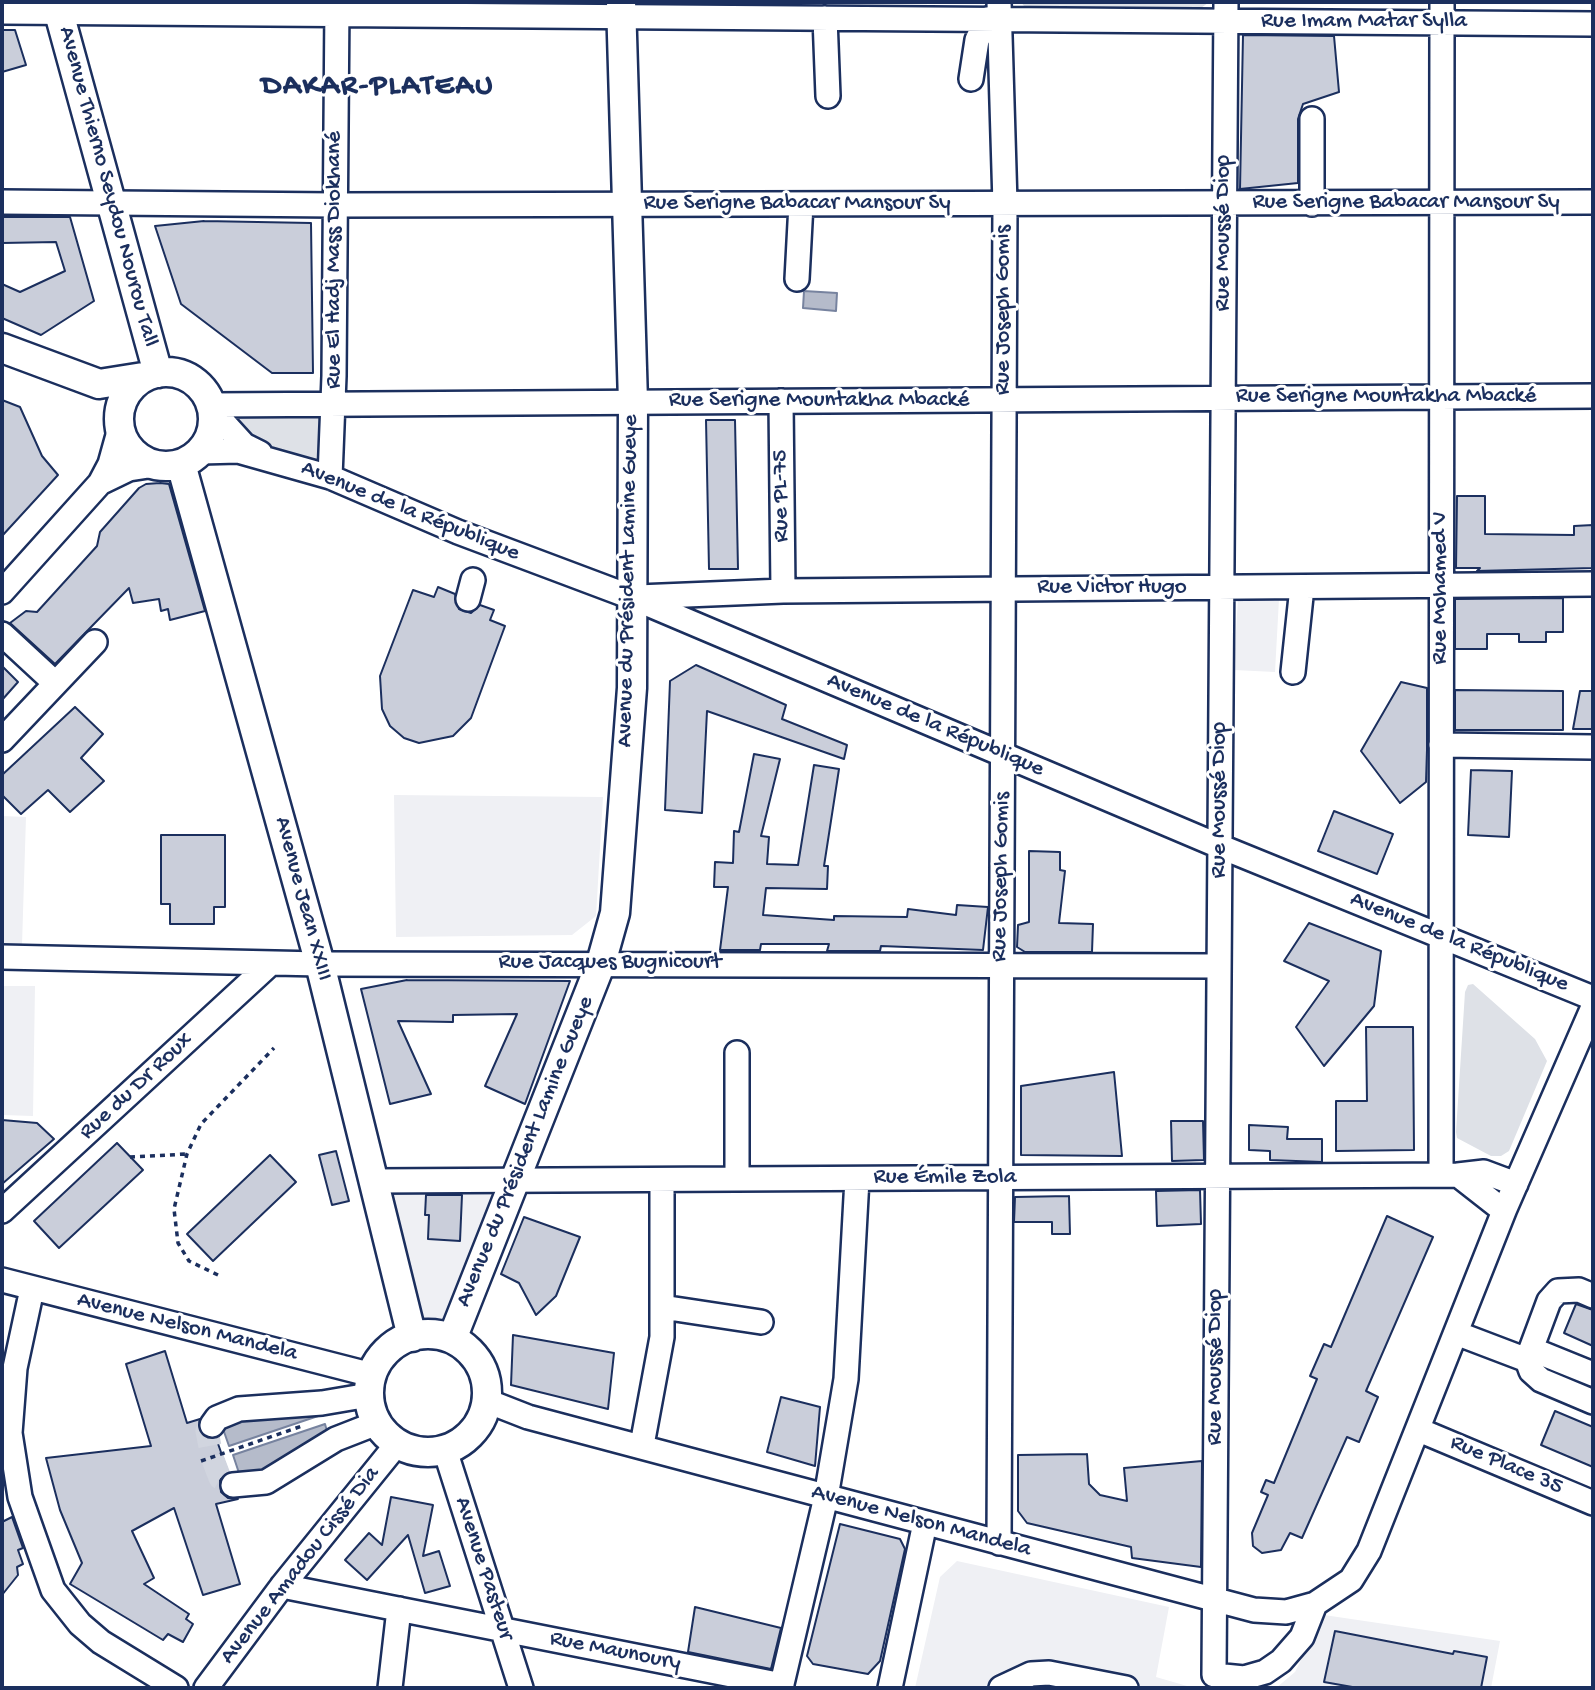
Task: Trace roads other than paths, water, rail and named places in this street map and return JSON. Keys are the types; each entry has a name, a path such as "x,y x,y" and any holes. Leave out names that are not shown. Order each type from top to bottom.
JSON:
{"main road":[{"name":"Avenue Thierno Seydou Nourou Tall","path":"57,7 111,201 151,375"},
{"name":"Avenue du Président Lamine Gueye","path":"452,1339 601,963 615,913 632,688 633,402 621,9"},
{"path":"2,348 66,374 99,384 175,373 191,379 204,390 213,408 213,429 179,461 132,452 120,428 92,394 66,374"},
{"path":"120,428 119,411 125,395 151,375"},
{"name":"Avenue Jean XXIII","path":"179,461 320,964 412,1336"},
{"path":"432,1334 452,1339 465,1347 483,1371 487,1401 473,1432 445,1450 420,1452 397,1444 377,1423 370,1385 390,1348 412,1336 432,1334"}],"street":[{"name":"Rue Imam Matar Sylla","path":"2,12 57,7 621,9 825,18 995,13 1442,12 1593,24"},
{"name":"Rue El Hadj Mass Diokhané","path":"330,477 334,405 337,8"},
{"name":"Rue Moussé Diop","path":"1213,1681 1226,11"},
{"name":"Rue Mohamed V","path":"1442,12 1440,935 1449,1175"},
{"path":"971,79 977,40 995,13"},
{"name":"Rue Joseph Gomis","path":"995,13 1004,204 999,1543"},
{"path":"825,18 828,96"},
{"path":"1311,204 1312,119"},
{"name":"Rue Serigne Babacar Mansour Sy","path":"2,202 335,205 1224,205 1593,202"},
{"path":"797,279 800,204"},
{"name":"Rue Serigne Mountakha Mbacké","path":"213,408 633,402 1593,396"},
{"name":"Rue PL-75","path":"781,401 783,591"},
{"name":"Avenue de la République","path":"213,408 244,444 275,461"},
{"path":"2,592 100,483 110,464 120,428"},
{"name":"Avenue de la République","path":"100,483 129,469 238,451 330,477 458,532 631,597 1219,846 1593,998"},
{"name":"Rue Victor Hugo","path":"631,597 783,591 1593,584"},
{"path":"1293,672 1302,587"},
{"path":"2,634 55,683"},
{"path":"2,740 95,642"},
{"path":"1441,745 1593,747"},
{"name":"Rue Jacques Bugnicourt","path":"2,957 320,964 1219,966"},
{"name":"Rue du Dr Roux","path":"2,1211 271,963"},
{"path":"1419,1430 1504,1211 1593,1007"},
{"path":"737,1053 737,1180"},
{"name":"Rue Émile Zola","path":"374,1181 1217,1177 1449,1175 1484,1172 1516,1184"},
{"path":"1449,1175 1504,1211"},
{"path":"782,1687 826,1497 849,1347 857,1179"},
{"path":"642,1446 659,1366 662,1180"},
{"name":"Avenue Nelson Mandela","path":"2,1280 370,1385"},
{"path":"32,1289 15,1368 10,1433 20,1497 53,1590 80,1624 101,1642 176,1688"},
{"path":"1593,1296 1579,1290 1559,1291 1549,1301 1530,1354 1531,1371 1542,1380 1593,1402"},
{"path":"662,1307 761,1322"},
{"path":"1456,1333 1593,1374"},
{"path":"212,1425 217,1418 239,1409 322,1403 370,1385"},
{"name":"Avenue Nelson Mandela","path":"487,1401 528,1417 999,1543 1214,1599 1265,1611 1286,1612 1315,1604 1351,1580 1369,1551 1419,1430"},
{"path":"233,1485 266,1482 336,1439 377,1423"},
{"name":"Rue Place 35","path":"1419,1430 1593,1503"},
{"name":"Avenue Amadou Cissé Dia","path":"206,1688 282,1586 397,1444"},
{"name":"Avenue Pasteur","path":"445,1450 521,1688"},
{"path":"890,1688 925,1523"},
{"name":"Rue Maunoury","path":"282,1586 782,1687"},
{"path":"1213,1681 1244,1678 1273,1667 1302,1637 1315,1604"},
{"path":"390,1688 399,1609"},
{"path":"1001,1688 1031,1674 1049,1673 1126,1688"}],"water":[{"path":"804,291 837,293 836,311 803,308"},
{"path":"319,1408 321,1415 229,1446 222,1426 232,1418"},
{"path":"325,1424 328,1435 269,1472 240,1476 233,1455"}],"tunnel":[{"path":"212,1425 207,1431 212,1457 220,1478 233,1485"}],"district":[{"name":"DAKAR-PLATEAU","path":"378,88"}]}
